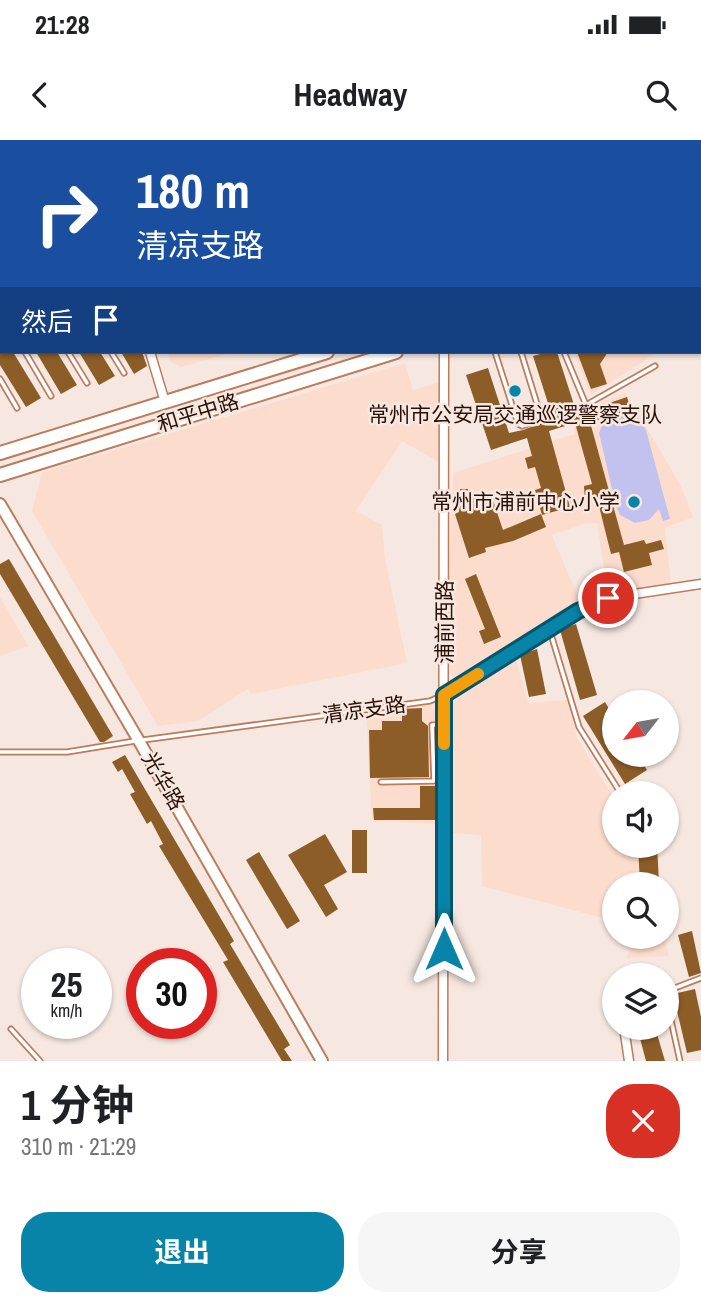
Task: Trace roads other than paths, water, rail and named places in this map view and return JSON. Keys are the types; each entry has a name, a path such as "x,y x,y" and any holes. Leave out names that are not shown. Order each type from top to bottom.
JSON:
{"main road":[{"name":"和平中路","path":"0,453 320,354"},
{"name":"和平中路","path":"0,475 390,354"},
{"name":"光华路","path":"0,504 322,1061"}],"street":[{"path":"151,354 165,401"},
{"name":"浦前西路","path":"443,1061 444,354"},
{"name":"清凉支路","path":"444,695 550,629 608,598 701,584"},
{"path":"626,1040 629,1061"}],"lane":[{"path":"26,354 51,396"},
{"path":"69,354 87,383"},
{"path":"112,354 124,373"},
{"path":"496,354 518,424 522,426 538,422 541,417 522,354"},
{"path":"565,354 586,405 655,366"},
{"path":"0,379 17,408"},
{"path":"550,629 579,727 613,781"},
{"name":"清凉支路","path":"0,752 67,752 430,701 444,695"},
{"path":"381,782 433,781 432,725 444,726"},
{"path":"679,987 700,979 701,987"},
{"path":"11,1029 40,1061"},
{"path":"675,1040 680,1061"}],"place":[{"name":"常州市公安局交通巡逻警察支队","path":"515,391"},
{"name":"常州市浦前中心小学","path":"634,502"}]}
